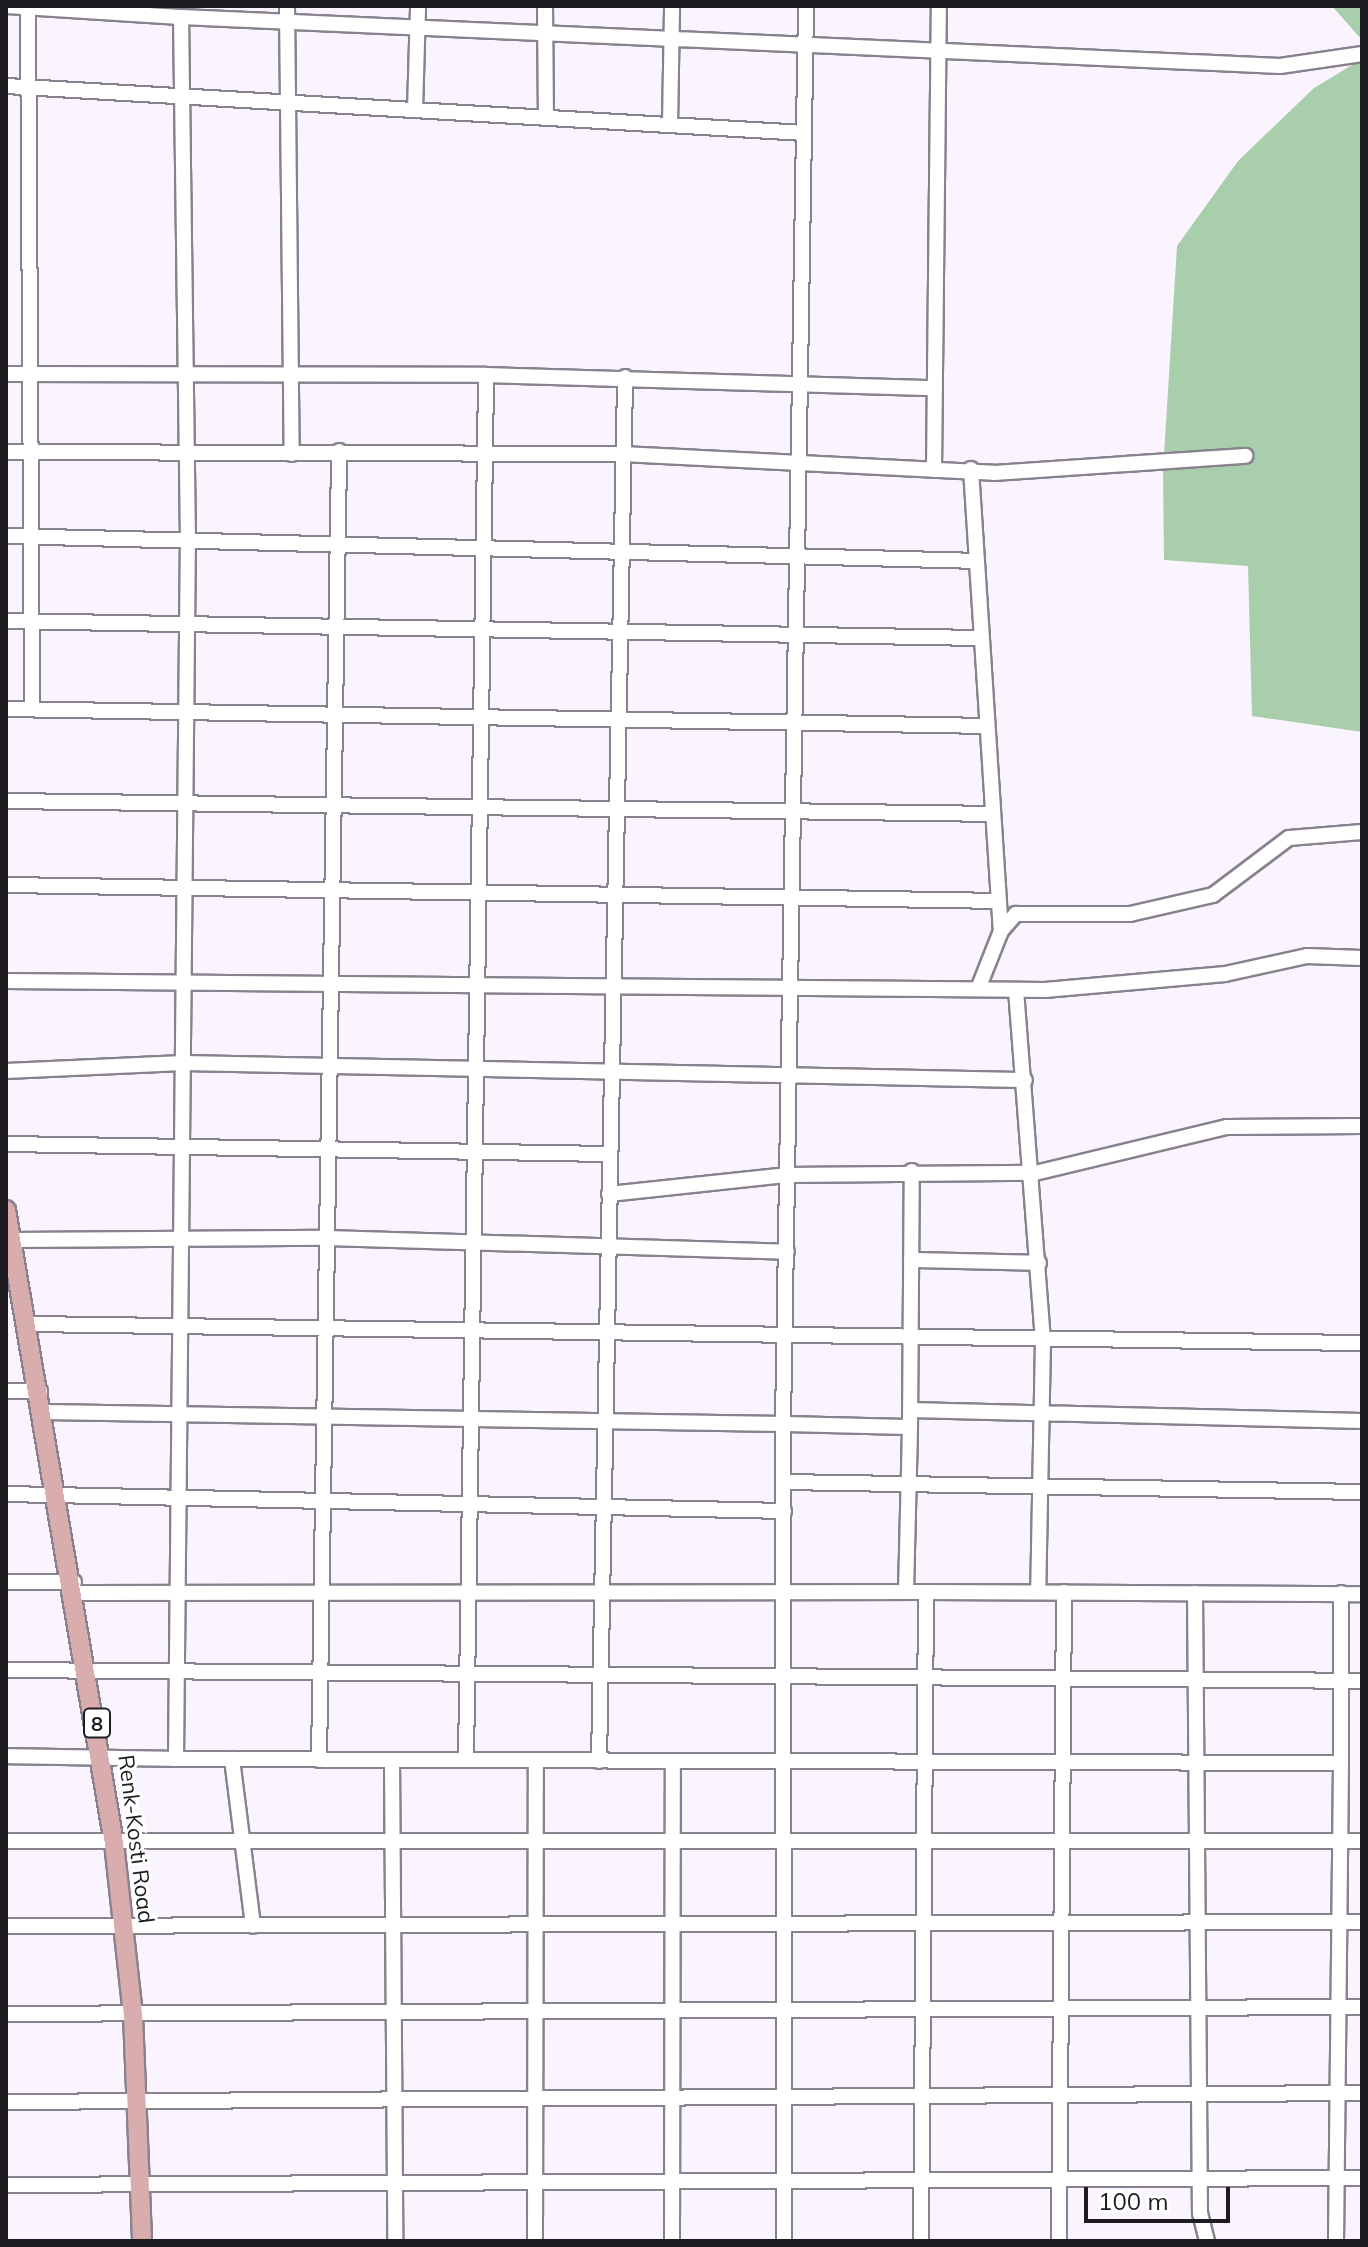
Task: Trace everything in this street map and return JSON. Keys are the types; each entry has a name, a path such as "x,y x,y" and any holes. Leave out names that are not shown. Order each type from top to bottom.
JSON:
{"main road":[{"name":"Renk-Kosti Road","path":"6,1210 90,1672 114,1843 133,2015 142,2241"}],"street":[{"path":"6,6 162,10 181,17 1280,66 1362,54"},
{"path":"287,6 285,103 292,454"},
{"path":"415,110 418,6"},
{"path":"545,6 546,118"},
{"path":"670,125 672,6"},
{"path":"784,2241 787,1762 783,1424 799,632 806,6"},
{"path":"934,470 939,6"},
{"path":"28,7 27,454 33,537 32,709"},
{"path":"176,1759 188,542 183,455 181,17"},
{"path":"6,86 804,133"},
{"path":"6,374 625,377 935,388"},
{"path":"466,1760 469,1325 486,375"},
{"path":"599,1761 603,1420 625,377"},
{"path":"319,1760 339,451"},
{"path":"6,452 183,455 339,451 622,454 934,470 1245,456"},
{"path":"971,469 1001,931"},
{"path":"6,536 977,561"},
{"path":"6,621 336,629 799,632 982,638"},
{"path":"6,709 987,726"},
{"path":"6,801 993,814"},
{"path":"978,989 1001,931 1016,914 1130,914 1213,895 1289,838 1362,832"},
{"path":"6,885 999,901"},
{"path":"6,981 184,978 476,980 1016,990 1225,974 1307,956 1362,958"},
{"path":"1016,990 1035,1173 1043,1341 1038,1592"},
{"path":"6,1071 183,1063 611,1069 1025,1080"},
{"path":"609,1194 788,1175 912,1171 1035,1173 1227,1127 1362,1126"},
{"path":"6,1144 609,1154"},
{"path":"906,1592 912,1171"},
{"path":"13,1240 327,1238 787,1252"},
{"path":"911,1260 1039,1263"},
{"path":"29,1324 469,1325 1043,1341 1362,1343"},
{"path":"6,1391 40,1391"},
{"path":"910,1410 1362,1421"},
{"path":"45,1412 910,1427"},
{"path":"784,1482 1362,1492"},
{"path":"6,1494 784,1511"},
{"path":"6,1582 177,1591 1362,1594"},
{"path":"921,2241 926,1592"},
{"path":"1059,2241 1064,1592"},
{"path":"1195,1593 1200,1840 1200,2178 1207,2241"},
{"path":"1336,2241 1341,1593"},
{"path":"6,1670 925,1682 1362,1681"},
{"path":"6,1756 102,1761 1341,1763"},
{"path":"232,1759 253,1926"},
{"path":"392,1760 395,2241"},
{"path":"535,2241 536,1761"},
{"path":"672,2241 673,1761"},
{"path":"6,1841 1362,1841"},
{"path":"6,1926 124,1929 392,1925 1362,1922"},
{"path":"6,2014 1362,2007"},
{"path":"6,2102 137,2105 394,2100 1362,2093"},
{"path":"6,2185 140,2189 535,2183 1362,2178"}],"green space":[{"path":"1332,6 1362,6 1362,40"},
{"path":"1362,59 1362,732 1252,716 1248,566 1164,560 1163,472 1177,246 1238,161 1314,88"}]}
